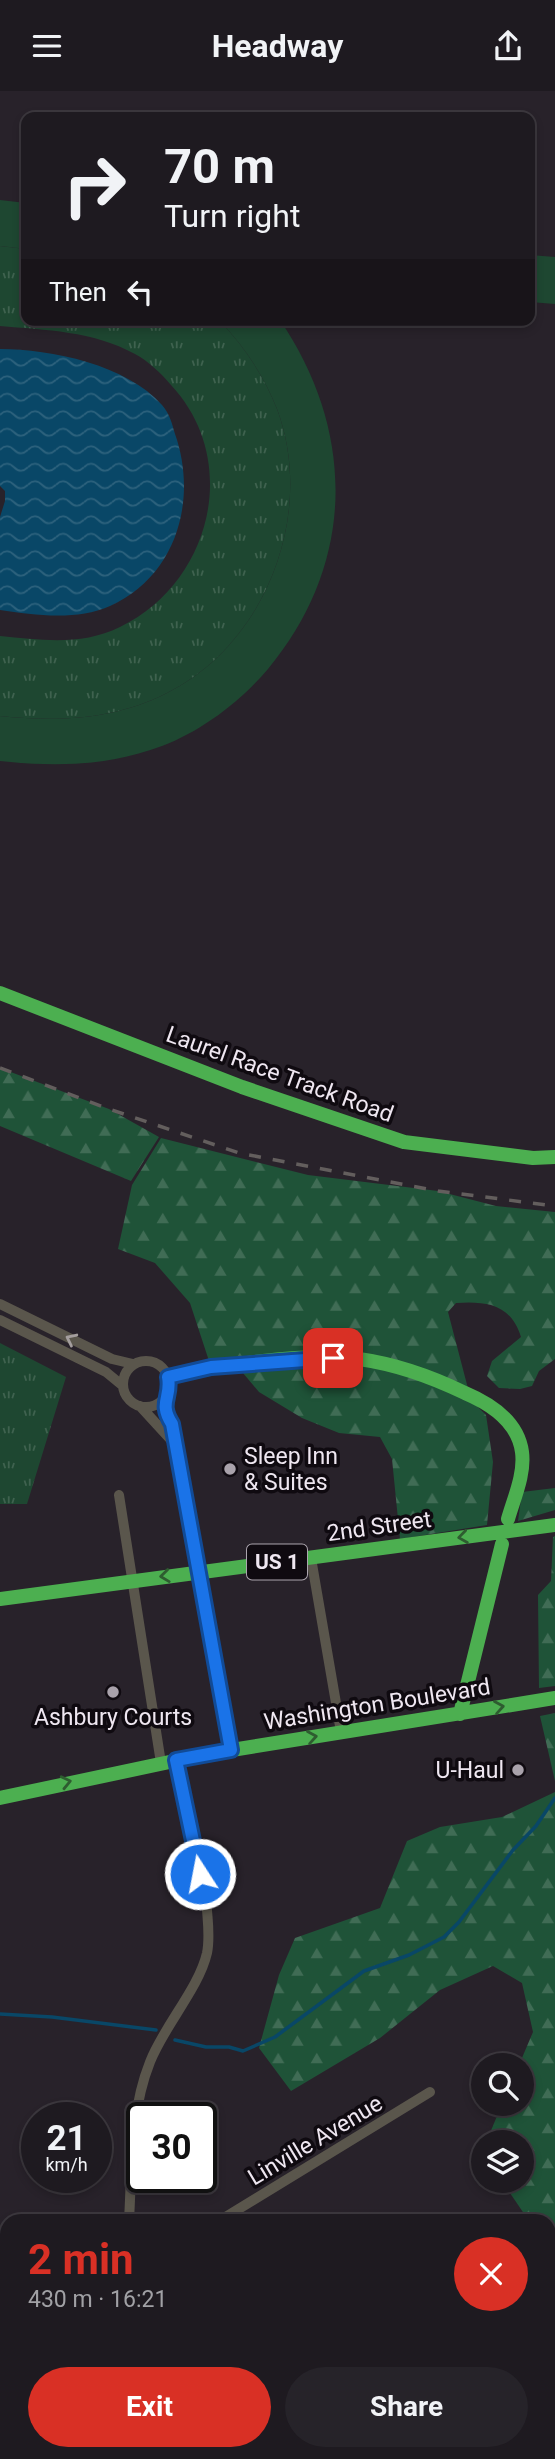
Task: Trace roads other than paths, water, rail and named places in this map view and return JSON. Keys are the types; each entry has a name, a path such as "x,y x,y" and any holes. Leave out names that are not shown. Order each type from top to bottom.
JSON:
{"street":[{"name":"Laurel Race Track Road","path":"0,993 242,1087 404,1142 533,1158 555,1157"},
{"path":"0,1304 112,1359 133,1364"},
{"path":"0,1320 106,1372 123,1386 128,1398 140,1406 174,1443"},
{"path":"168,1377 211,1367 333,1358 368,1361 457,1389 489,1405 509,1423 517,1436 522,1451 522,1469 508,1519"},
{"path":"123,1386 124,1376 133,1364 140,1361 156,1362 168,1377 169,1388 164,1406 172,1424 231,1750"},
{"path":"140,1406 155,1405 167,1395"},
{"path":"119,1495 169,1762 207,1910 209,1935 203,1964 151,2060 142,2086 134,2134 129,2214"},
{"name":"2nd Street","path":"0,1599 555,1525"},
{"path":"460,1714 502,1544"},
{"path":"310,1558 341,1732"},
{"name":"Washington Boulevard","path":"0,1798 231,1750 555,1698"},
{"name":"Linville Avenue","path":"230,2214 430,2092"}],"water":[{"path":"0,349 64,356 109,370 147,391 169,415 182,459 184,484 176,533 166,556 152,576 133,593 110,606 69,615 0,610 0,517 5,491 0,486"}],"waterway":[{"path":"175,2040 243,2051 275,2037 364,1971 409,1955 444,1937 459,1922 513,1850 536,1826 555,1798"},
{"path":"0,2014 52,2017 156,2030"}],"railway":[{"path":"0,1068 109,1109 239,1153 438,1191 555,1206"}],"place":[{"name":"Sleep Inn & Suites","path":"230,1469"},
{"name":"Ashbury Courts","path":"113,1692"},
{"name":"U-Haul","path":"518,1770"}]}
